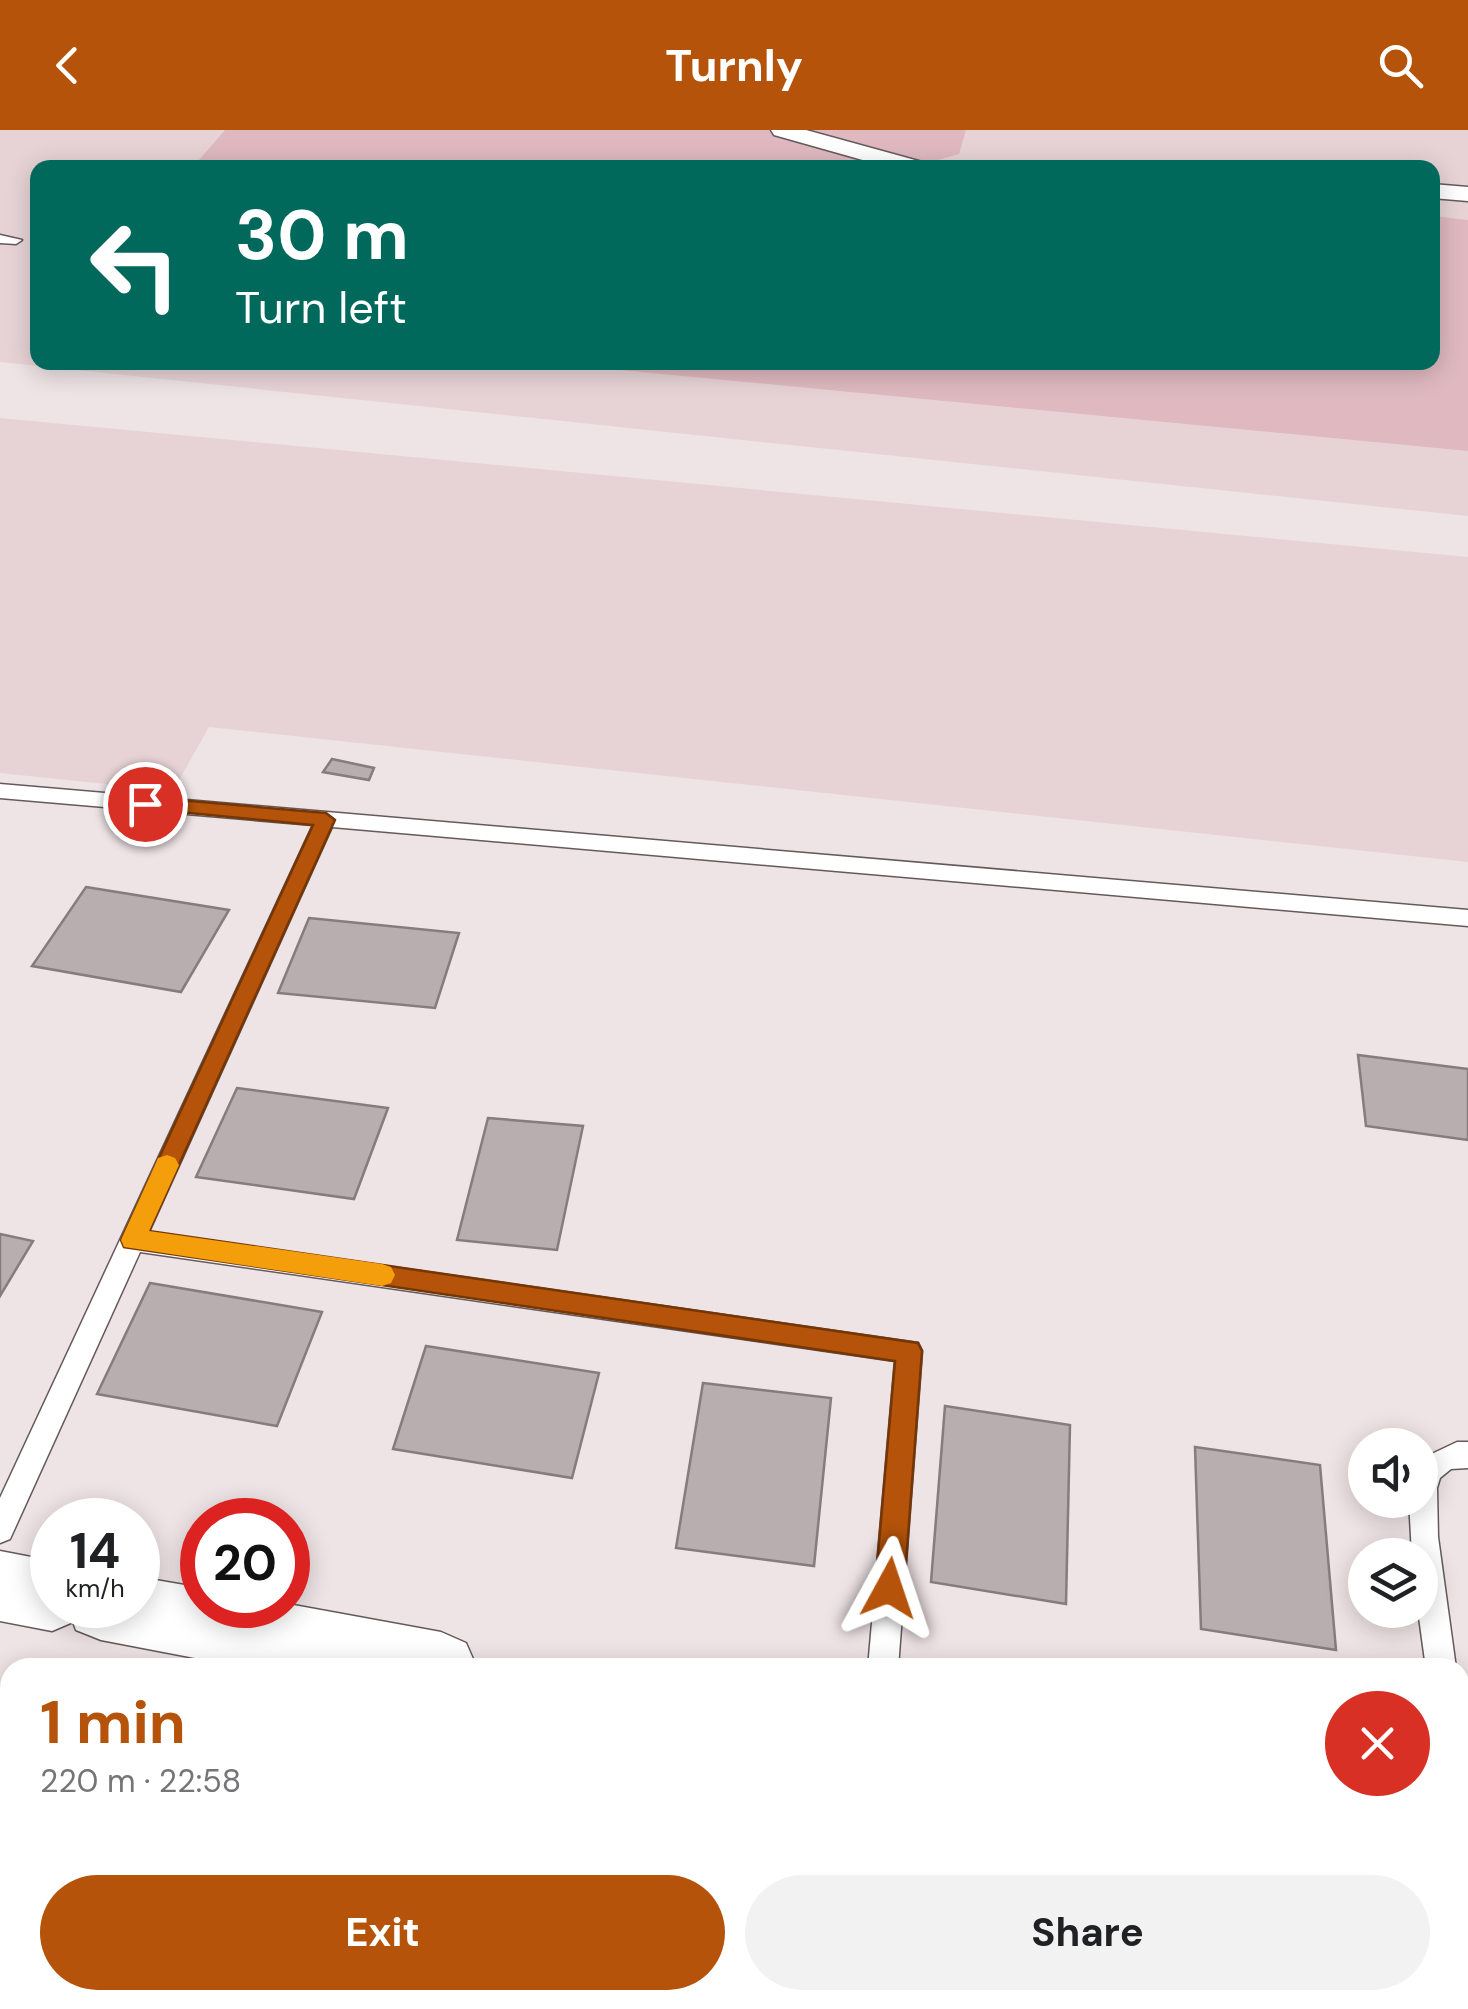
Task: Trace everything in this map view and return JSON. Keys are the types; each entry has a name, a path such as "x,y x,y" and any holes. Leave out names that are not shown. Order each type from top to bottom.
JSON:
{"street":[{"path":"782,130 889,160"},
{"path":"1440,192 1468,194"},
{"path":"0,1586 30,1592"},
{"path":"160,1616 387,1658"}],"lane":[{"path":"0,239 16,240"},
{"path":"0,791 1468,918"},
{"path":"0,1529 326,820"},
{"path":"133,1240 909,1351 884,1658"},
{"path":"1441,1658 1421,1502 1427,1474 1442,1460 1468,1455"}],"shaded area":[{"path":"0,130 1468,130 1468,516 76,370 1440,370 1440,160 30,160 30,365 0,362"},
{"path":"225,130 966,130 959,154 938,160 199,160"},
{"path":"1440,217 1468,220 1468,451 620,370 1440,370"},
{"path":"0,418 1468,557 1468,862 209,727 173,791 0,773"}],"building":[{"path":"332,759 374,768 369,780 323,772"},
{"path":"86,887 229,910 181,992 32,966"},
{"path":"309,918 459,933 435,1008 278,993"},
{"path":"1358,1055 1468,1069 1468,1140 1366,1126"},
{"path":"237,1088 388,1108 354,1199 196,1177"},
{"path":"488,1118 583,1126 557,1250 457,1240"},
{"path":"0,1234 33,1241 0,1296"},
{"path":"150,1283 322,1312 277,1426 97,1394"},
{"path":"426,1346 599,1373 572,1478 393,1449"},
{"path":"703,1383 831,1398 814,1566 676,1548"},
{"path":"945,1406 1070,1425 1066,1604 931,1582"},
{"path":"1195,1447 1320,1465 1336,1650 1201,1629"}],"slow traffic":[{"path":"167,1165 133,1240 382,1275"}],"route":[{"path":"145,804 326,820 133,1240 909,1351 889,1588"}]}
